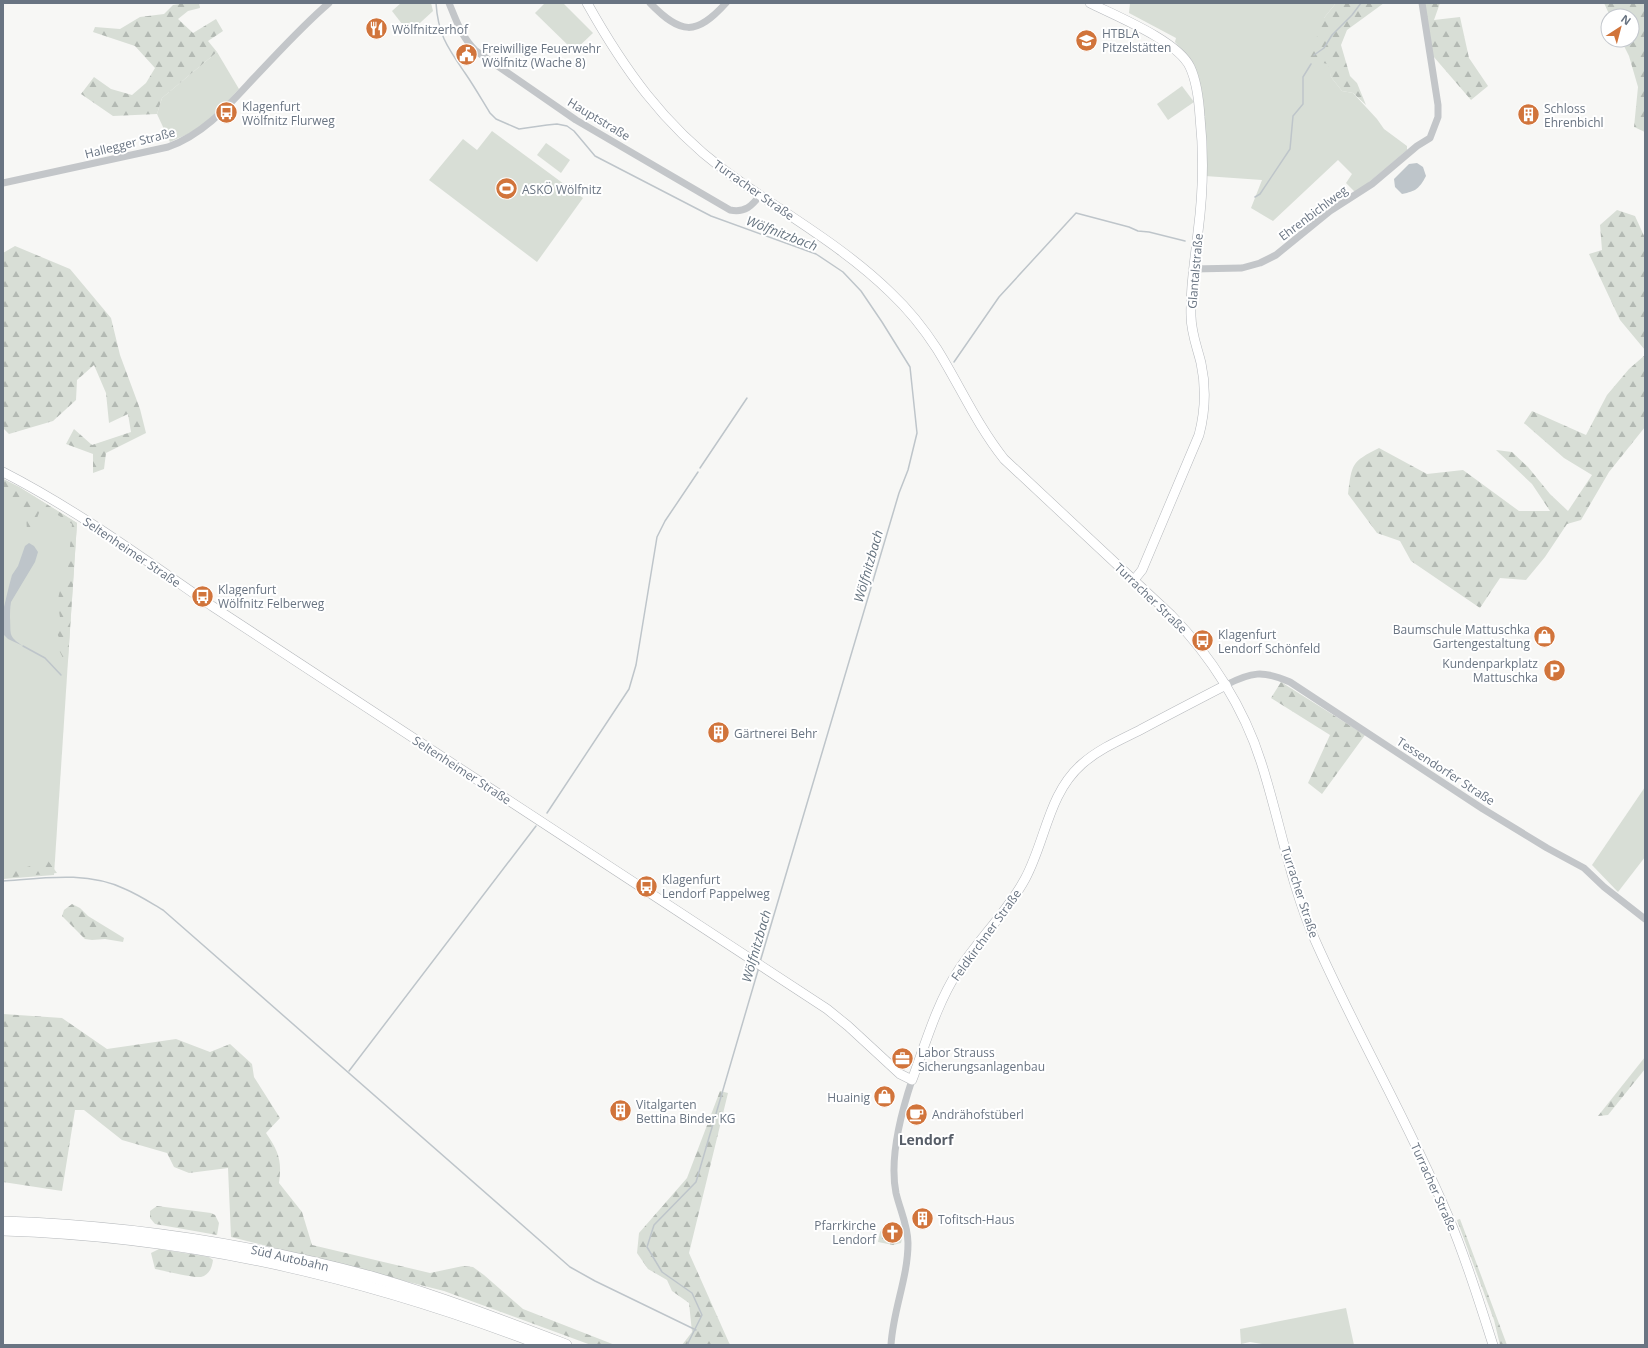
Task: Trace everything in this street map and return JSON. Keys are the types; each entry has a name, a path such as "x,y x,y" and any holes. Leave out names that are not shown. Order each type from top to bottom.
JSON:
{"highway":[{"name":"Süd Autobahn","path":"3,1222 84,1226 143,1232 262,1252 313,1263 390,1283 443,1300 566,1345"},
{"name":"Süd Autobahn","path":"3,1230 82,1234 142,1240 259,1260 372,1287 433,1305 543,1345"}],"main road":[{"name":"Turracher Straße","path":"587,3 622,63 657,108 675,128 724,170 847,256 891,292 914,317 936,347 985,434 1004,459 1184,628 1226,685 1251,733 1261,762 1300,900 1314,939 1448,1216 1475,1288 1493,1345"},
{"name":"Glantalstraße","path":"1090,3 1167,43 1182,55 1190,67 1199,102 1202,143 1200,210 1191,284 1191,318 1205,390 1202,423 1199,435 1142,570 1134,580"},
{"name":"Seltenheimer Straße","path":"3,472 23,482 114,537 212,606 827,1009 848,1026 900,1074 912,1080"},
{"name":"Feldkirchner Straße","path":"912,1080 948,989 957,972 1012,901 1035,856 1055,800 1060,790 1072,774 1108,746 1226,685"}],"street":[{"name":"Hallegger Straße","path":"3,183 168,147 189,138 201,131 224,110 329,3"},
{"name":"Hauptstraße","path":"450,3 458,25 465,38 476,51 576,120 730,210 737,211 749,208 760,195"},
{"path":"650,3 674,23 686,28 693,28 703,25 726,3"},
{"name":"Ehrenbichlweg","path":"1193,269 1242,268 1260,263 1276,255 1330,211 1372,184 1417,146 1430,138 1438,117 1438,105 1422,3"},
{"name":"Tessendorfer Straße","path":"1226,685 1242,676 1254,673 1272,675 1290,682 1483,809 1584,868 1604,887 1645,919"},
{"name":"Feldkirchner Straße","path":"891,1345 893,1329 905,1279 908,1242 896,1192 895,1173 897,1143 900,1122 912,1080"}],"green space":[{"path":"199,3 200,8 188,11 178,19 193,33 216,19 223,31 208,41 217,52 162,98 157,114 113,116 81,94 94,77 111,89 132,95 146,83 155,68 135,46 93,32 95,27 120,29 140,17 164,14 173,5"},
{"path":"401,3 431,3 433,11 409,33 392,11"},
{"path":"545,3 563,3 593,33 574,51 535,13"},
{"path":"1130,3 1336,3 1324,18 1331,77 1342,91 1353,93 1377,119 1384,129 1407,146 1407,150 1356,193 1346,183 1352,174 1338,160 1273,221 1251,208 1262,180 1205,176 1203,100 1196,71 1191,60 1175,42 1176,38 1129,13"},
{"path":"1336,3 1384,3 1347,30 1341,45 1350,76 1357,83 1366,105 1353,93 1342,91 1331,77 1328,64 1308,60 1324,18"},
{"path":"1420,3 1440,3 1434,20 1460,17 1469,58 1488,86 1471,100 1427,49"},
{"path":"1604,3 1645,3 1645,132 1634,127 1638,87 1629,56 1625,48 1640,48 1640,8 1606,8"},
{"path":"217,52 239,89 211,119 188,134 170,142 157,114 162,98"},
{"path":"1182,86 1194,102 1168,120 1157,104"},
{"name":"ASKÖ Wölfnitz","path":"492,131 583,198 537,262 429,180 463,139 477,150"},
{"path":"546,143 570,160 561,173 537,155"},
{"path":"1617,210 1635,216 1645,238 1645,350 1620,320 1589,254 1602,250 1600,225"},
{"path":"15,246 70,269 111,318 120,355 140,409 146,433 106,453 104,469 93,473 93,454 66,444 74,429 92,445 131,432 128,414 109,423 106,393 94,365 77,380 76,400 53,421 9,434 3,428 3,253"},
{"path":"1645,355 1645,427 1609,472 1581,520 1567,524 1545,557 1526,580 1500,578 1480,608 1411,561 1400,541 1377,533 1348,494 1354,465 1363,457 1379,448 1427,474 1463,470 1519,511 1550,511 1532,484 1496,450 1512,452 1528,467 1550,494 1568,511 1592,475 1564,458 1524,423 1532,411 1586,435 1607,395 1629,369"},
{"path":"3,479 19,487 77,523 54,875 3,879"},
{"path":"3,479 19,487 77,523 68,659 63,658 58,648 61,642 56,631 61,623 58,600 63,584 67,579 72,524 42,505 32,531 27,533 26,510 17,500 8,500 3,498"},
{"path":"1281,682 1365,735 1322,794 1308,783 1330,735 1271,698"},
{"path":"1645,787 1645,857 1618,892 1592,865"},
{"path":"46,858 57,873 3,878 3,867 9,871 15,870 18,866 29,867"},
{"path":"72,904 80,908 88,916 124,938 123,942 105,939 85,939 62,916 64,910"},
{"path":"3,1014 62,1018 107,1049 176,1039 210,1052 230,1044 252,1064 254,1077 280,1118 266,1133 277,1151 280,1163 279,1183 302,1212 312,1245 430,1273 463,1266 473,1267 523,1309 615,1345 591,1345 444,1291 231,1237 228,1168 189,1173 174,1167 167,1153 122,1140 84,1110 75,1110 62,1191 3,1182"},
{"path":"1645,1057 1645,1069 1608,1115 1598,1116"},
{"path":"720,1091 728,1093 689,1253 730,1345 682,1345 692,1332 689,1303 672,1291 667,1280 648,1269 637,1253 639,1233 687,1178"},
{"path":"157,1206 211,1213 215,1215 219,1223 217,1235 155,1224 150,1218 150,1211"},
{"path":"1460,1219 1507,1345 1500,1345 1494,1320 1457,1220"},
{"path":"885,1224 893,1225 900,1230 903,1235 901,1243 893,1245 878,1242 880,1232"},
{"path":"159,1249 209,1257 213,1260 212,1266 208,1273 201,1277 155,1269 151,1253"},
{"path":"1346,1308 1354,1345 1268,1345 1250,1342 1241,1344 1240,1329"}],"shaded area":[{"path":"1417,163 1423,167 1426,176 1417,189 1402,194 1395,187 1394,179 1409,164"},
{"path":"29,543 34,546 38,552 35,562 11,602 10,608 11,635 23,646 8,639 4,635 4,607 12,575 18,566 25,546"}],"waterway":[{"name":"Wölfnitzbach","path":"436,3 439,24 445,41 490,113 496,119 519,129 557,124 567,126 574,131 595,156 711,216 816,254 843,272 861,291 910,367 917,433 908,470 899,493 760,962"},
{"path":"1314,55 1324,48 1332,35 1352,15 1361,3"},
{"path":"1255,197 1260,194 1290,149 1293,116 1303,104 1303,77 1311,64"},
{"path":"954,362 999,297 1076,213 1129,227 1138,231 1149,232 1185,241"},
{"path":"700,468 747,398"},
{"path":"547,813 629,689 636,665 657,537 665,521 698,472"},
{"path":"23,646 45,658 61,675"},
{"path":"349,1071 536,826"},
{"path":"3,881 50,877 96,880 111,883 125,889 163,910 570,1267 595,1281 696,1330"},
{"name":"Wölfnitzbach","path":"687,1345 702,1315 692,1293 662,1272 647,1247 654,1225 696,1182 759,967"}],"place":[{"name":"Wölfnitzerhof","path":"377,29"},
{"name":"HTBLA Pitzelstätten","path":"1086,40"},
{"name":"Freiwillige Feuerwehr Wölfnitz (Wache 8)","path":"466,55"},
{"name":"Klagenfurt Wölfnitz Flurweg","path":"226,113"},
{"name":"Schloss Ehrenbichl","path":"1528,115"},
{"name":"ASKÖ Wölfnitz","path":"506,189"},
{"name":"Klagenfurt Wölfnitz Felberweg","path":"203,596"},
{"name":"Baumschule Mattuschka Gartengestaltung","path":"1545,636"},
{"name":"Klagenfurt Lendorf Schönfeld","path":"1203,641"},
{"name":"Kundenparkplatz Mattuschka","path":"1554,670"},
{"name":"Gärtnerei Behr","path":"719,733"},
{"name":"Klagenfurt Lendorf Pappelweg","path":"647,886"},
{"name":"Labor Strauss Sicherungsanlagenbau","path":"903,1059"},
{"name":"Huainig","path":"885,1097"},
{"name":"Vitalgarten Bettina Binder KG","path":"621,1111"},
{"name":"Andrähofstüberl","path":"917,1114"},
{"name":"Tofitsch-Haus","path":"922,1219"},
{"name":"Pfarrkirche Lendorf","path":"892,1232"}],"district":[{"name":"Lendorf","path":"926,1139"}]}
